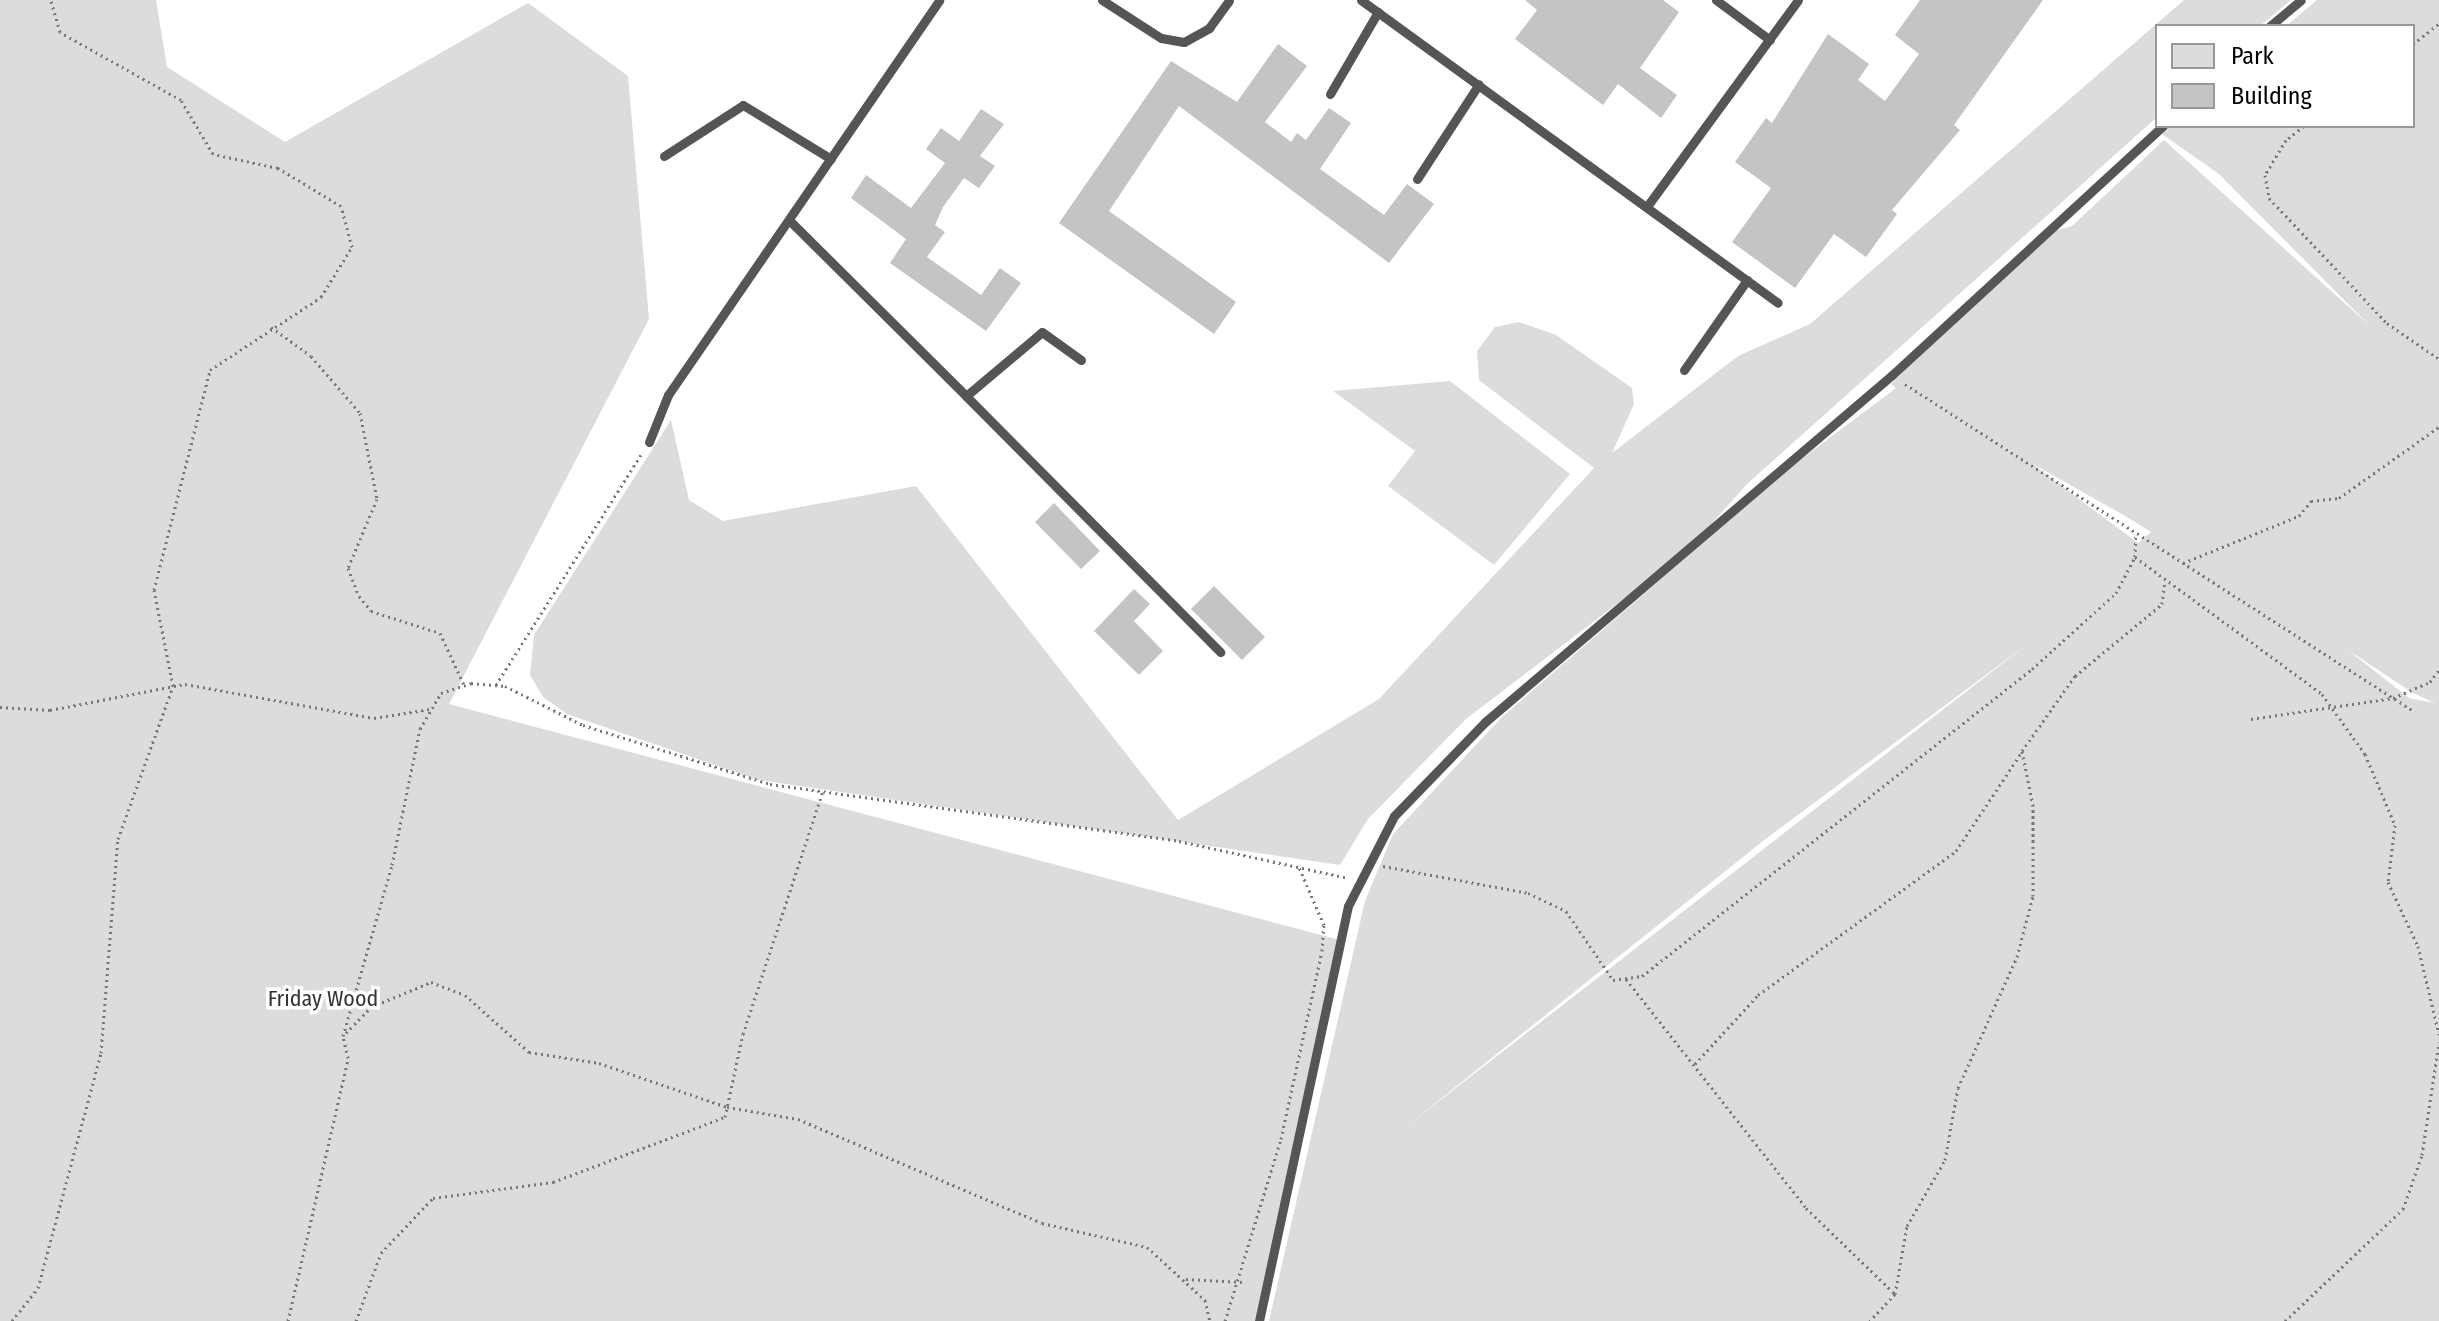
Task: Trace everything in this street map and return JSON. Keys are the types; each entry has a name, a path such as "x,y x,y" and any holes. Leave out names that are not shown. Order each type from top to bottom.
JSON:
{"lane":[{"path":"649,442 668,395 939,0"},
{"path":"1102,0 1161,38 1184,42 1209,28 1229,0"},
{"path":"1361,0 1648,205 1778,303"},
{"path":"1716,0 1770,40"},
{"path":"1648,205 1798,0"},
{"path":"2272,24 2301,0"},
{"path":"1330,94 1378,12"},
{"path":"1417,179 1479,84"},
{"path":"664,156 743,105 831,159"},
{"path":"1259,1321 1335,965 1357,881 1394,816 1485,722 1892,375 2161,128"},
{"path":"790,221 1220,652"},
{"path":"1684,370 1747,280"},
{"path":"966,396 1042,332 1081,360"}],"path":[{"path":"12,1321 38,1288 101,1053 118,839 173,686 154,590 179,476 210,370 271,327 321,297 352,247 341,206 278,168 213,154 181,100 60,32 51,0"},
{"path":"2415,42 2439,24"},
{"path":"2301,128 2286,140 2265,175 2269,198 2387,323 2439,359"},
{"path":"271,327 311,356 360,413 377,499 348,568 359,596 371,611 440,633 464,685"},
{"path":"1892,375 2415,712"},
{"path":"2183,563 2299,516 2311,501 2339,498 2439,427"},
{"path":"496,685 649,442"},
{"path":"1377,865 1528,893 1566,911 1613,980 1642,976 2032,669 2116,593 2135,557 2136,533"},
{"path":"2135,557 2322,694 2365,754 2395,825 2388,882 2418,946 2439,1035"},
{"path":"1695,1064 1758,995 1956,851 2075,676 2162,604 2166,579"},
{"path":"2251,719 2334,711 2393,698 2430,682 2439,670"},
{"path":"288,1321 348,1058 343,1036 392,865 420,729 441,693 464,685 496,685 630,742 770,784 1298,865 1357,881"},
{"path":"0,707 50,710 173,686 374,718 432,708"},
{"path":"1870,1321 1895,1294 1907,1226 1945,1160 1958,1088 2017,957 2033,896 2033,806 2022,751"},
{"path":"356,1321 381,1253 433,1198 553,1182 725,1117 823,790"},
{"path":"1225,1321 1242,1282 1319,963 1324,925 1298,865"},
{"path":"1319,963 1335,965"},
{"path":"1626,979 1806,1208 1895,1294"},
{"path":"343,1036 371,1007 431,982 465,995 529,1052 599,1063 727,1107 798,1119 1042,1223 1147,1247 1186,1279 1205,1300 1210,1321"},
{"path":"2285,1321 2403,1209 2422,1155 2439,1042"},
{"path":"1186,1279 1242,1282"}],"green space":[{"name":"Friday Wood","path":"0,0 156,0 167,67 285,142 528,3 628,76 649,319 449,704 1340,940 1259,1321 0,1321"},
{"path":"2184,0 2291,0 2262,24 2156,24"},
{"path":"2317,0 2439,0 2439,1321 1269,1321 1365,901 1393,834 1501,718 1787,470 1896,388 1891,384 2047,233 2072,226 2164,140 2370,326 2219,174 2162,134 2168,128 2415,128 2415,24 2288,24","holes":["2031,463 2151,532 2138,543","2030,642 1403,1129 1763,841","2348,650 2413,693 2435,703 2409,698"]},
{"path":"2155,25 2155,119 1747,484 1690,548 1466,719 1368,819 1340,865 758,780 567,714 543,697 530,675 534,635 671,420 689,500 723,521 916,486 1178,820 1379,699 1594,468 1479,380 1477,351 1495,327 1519,322 1556,335 1632,388 1634,404 1612,453 1738,356 1810,324"},
{"path":"1450,381 1570,474 1494,565 1388,486 1415,451 1333,391"}],"building":[{"path":"1525,0 1663,0 1679,12 1640,68 1677,95 1661,118 1618,84 1603,105 1515,39 1537,10"},
{"path":"1920,0 2043,0 1954,125 1960,130 1892,210 1897,214 1866,257 1834,234 1795,288 1732,242 1771,188 1735,162 1766,118 1772,123 1828,34 1869,64 1858,80 1885,101 1919,54 1895,35"},
{"path":"1278,44 1307,66 1265,122 1291,142 1297,133 1306,140 1329,108 1351,123 1320,169 1384,215 1407,184 1434,204 1389,263 1179,106 1109,211 1236,302 1214,334 1059,223 1171,61 1237,102"},
{"path":"981,109 1004,124 980,156 995,166 979,188 964,178 943,207 935,225 945,232 927,257 981,295 1000,268 1021,283 986,331 890,263 906,239 851,198 866,175 911,208 945,163 926,149 941,128 959,141"},
{"path":"1054,503 1100,551 1081,569 1035,522"},
{"path":"1214,586 1265,637 1242,660 1191,609"},
{"path":"1134,589 1150,604 1134,621 1163,651 1139,675 1094,631"}]}
